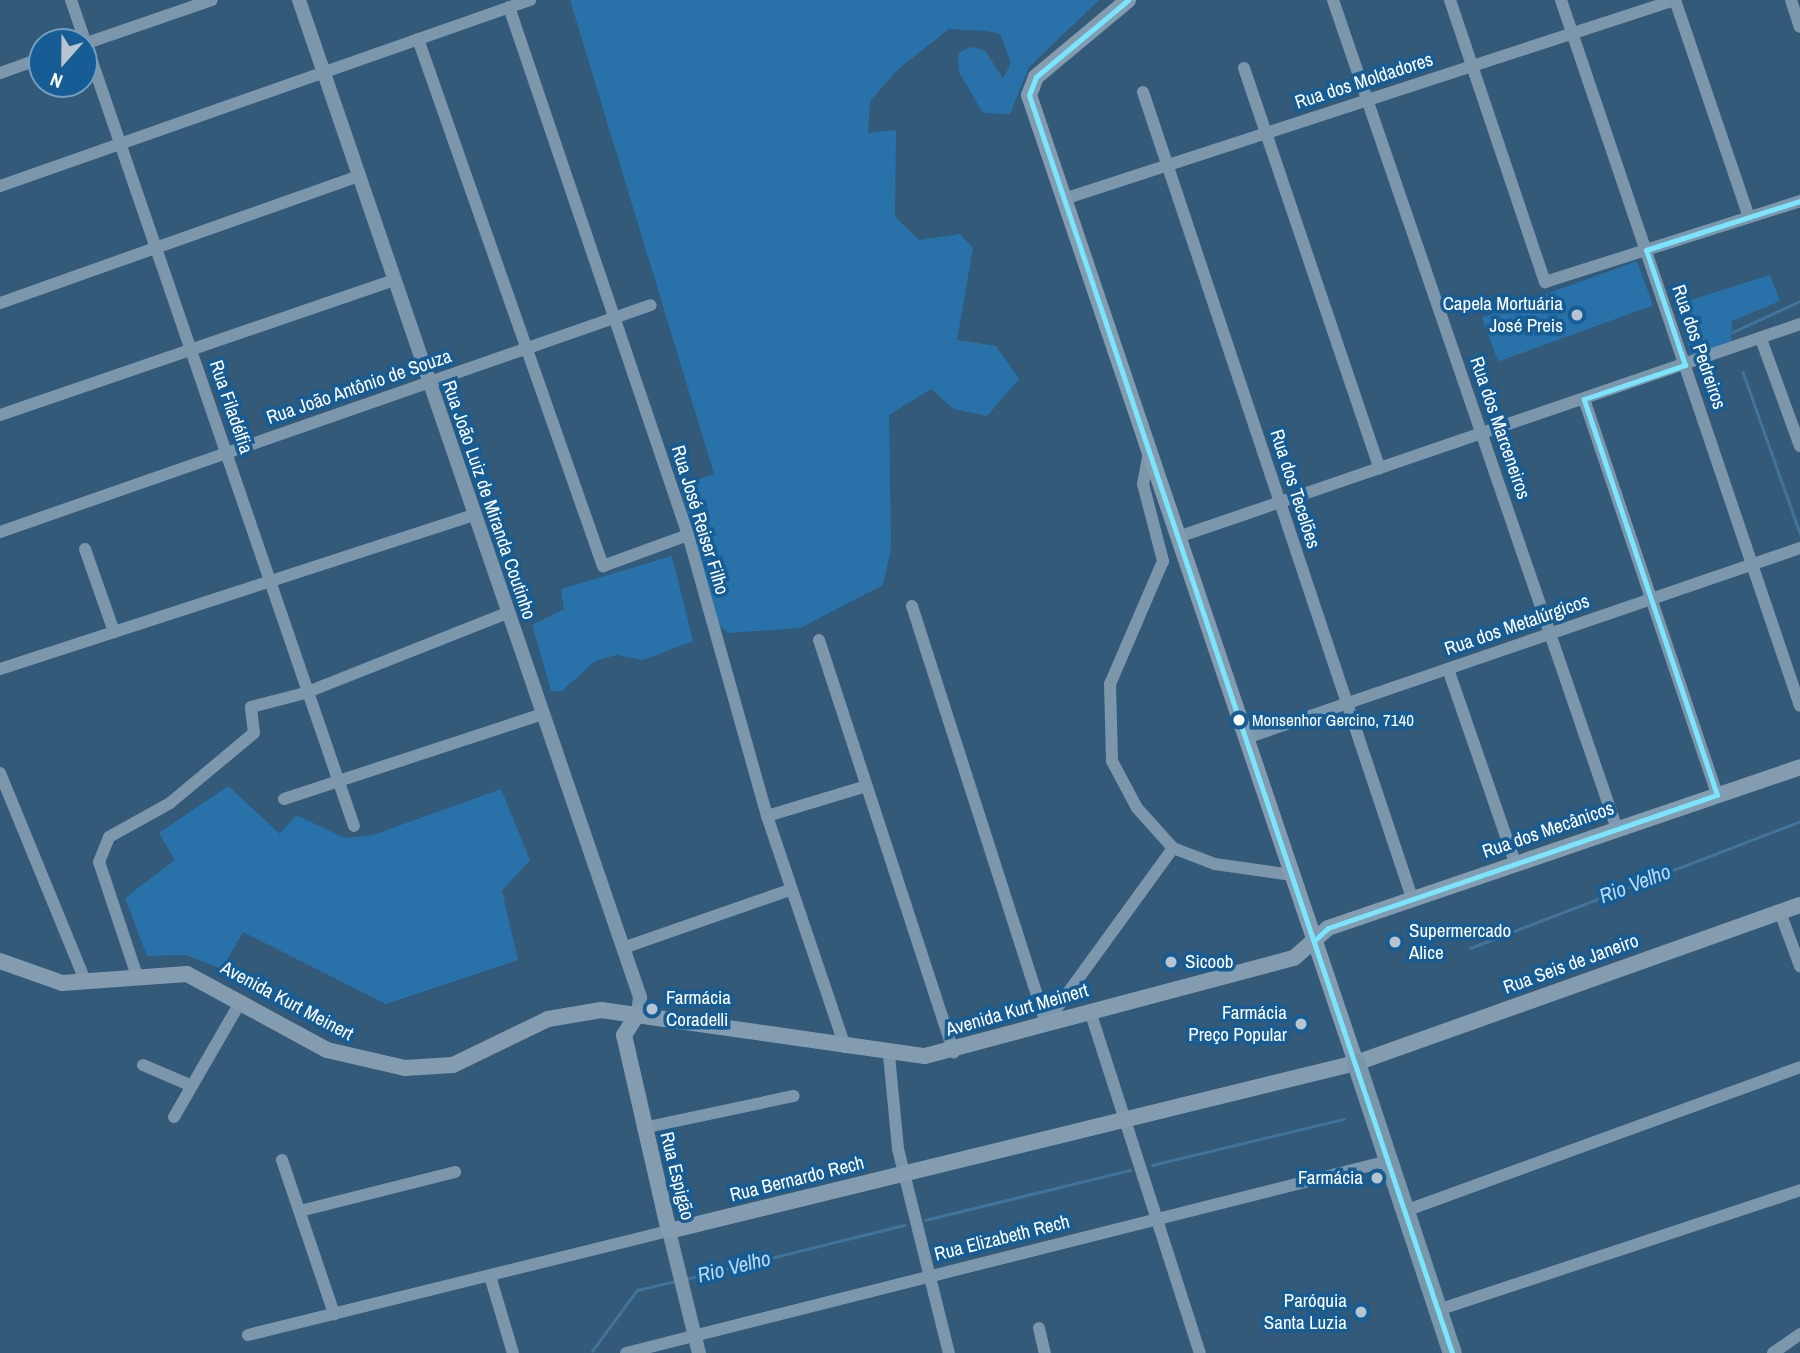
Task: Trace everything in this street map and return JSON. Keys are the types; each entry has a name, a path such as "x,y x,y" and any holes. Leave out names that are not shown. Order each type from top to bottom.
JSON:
{"main road":[{"path":"1128,0 1031,85 1065,199 1452,1353"},
{"name":"Rua dos Mecânicos","path":"1314,941 1328,928 1412,898 1800,768"},
{"name":"Rua Seis de Janeiro","path":"1356,1063 1800,905"},
{"name":"Avenida Kurt Meinert","path":"0,961 37,979 86,984 136,976 187,974 327,1050 405,1068 453,1065 548,1019 592,1010 638,1013 889,1055 954,1052 1046,1023 1294,958 1314,941"},
{"path":"592,1010 610,1017 624,1035 638,1013"},
{"name":"Rua Espigão","path":"624,1035 643,1129 669,1231"},
{"name":"Rua Bernardo Rech","path":"669,1231 1356,1063"}],"street":[{"name":"Rua Filadélfia","path":"71,0 80,28"},
{"path":"98,39 212,0"},
{"name":"Rua João Luiz de Miranda Coutinho","path":"299,0 640,997 638,1013"},
{"path":"0,186 530,0"},
{"name":"Rua dos Marceneiros","path":"1333,0 1617,829"},
{"path":"1450,0 1545,282 1800,201"},
{"name":"Rua dos Pedreiros","path":"1561,0 1800,706"},
{"path":"1675,0 1749,217"},
{"name":"Rua dos Moldadores","path":"1065,199 1675,0"},
{"path":"1791,0 1800,27"},
{"name":"Rua José Reiser Filho","path":"509,7 688,534 767,816 845,1047"},
{"path":"418,39 603,566 688,534"},
{"path":"0,73 28,63"},
{"path":"1244,68 1380,469"},
{"name":"Rua Filadélfia","path":"98,81 270,581 305,693 354,826"},
{"name":"Rua dos Tecelões","path":"1143,92 1412,898"},
{"path":"0,303 359,176"},
{"path":"0,415 394,280"},
{"name":"Rua João Antônio de Souza","path":"0,532 652,305"},
{"path":"1178,537 1800,324"},
{"path":"1761,339 1800,446"},
{"path":"1584,399 1717,795"},
{"path":"1149,451 1143,484 1162,570 1115,666 1108,729 1125,788 1173,848 1215,864 1292,875"},
{"path":"0,669 475,514"},
{"name":"Rua dos Metalúrgicos","path":"1246,738 1800,548"},
{"path":"85,549 114,632"},
{"path":"912,606 1046,1023"},
{"path":"136,976 99,862 102,845 170,803 254,733 251,707 305,693 507,613"},
{"path":"819,640 954,1052"},
{"path":"1448,669 1515,863"},
{"path":"284,799 543,714"},
{"path":"1,777 86,984"},
{"path":"767,816 867,786"},
{"path":"1046,1023 1173,848"},
{"path":"623,948 790,890"},
{"path":"1780,912 1800,966"},
{"path":"174,1117 241,1001"},
{"path":"1090,1011 1200,1353"},
{"path":"889,1055 903,1174 948,1353"},
{"path":"143,1065 192,1086"},
{"path":"1405,1211 1800,1066"},
{"path":"643,1129 794,1096"},
{"path":"282,1160 334,1314"},
{"name":"Rua Elizabeth Rech","path":"626,1353 1388,1161"},
{"path":"299,1211 455,1172"},
{"path":"1438,1310 1800,1190"},
{"name":"Rua Bernardo Rech","path":"248,1335 669,1231"},
{"name":"Rua Espigão","path":"669,1231 699,1353"},
{"path":"489,1276 513,1353"},
{"path":"1039,1328 1045,1353"},
{"path":"1773,1353 1800,1334"}],"shaded area":[{"path":"570,0 1099,0 1029,67 1010,114 983,113 959,72 958,53 970,47 985,50 1003,79 1011,63 1000,34 987,31 949,29 897,70 870,101 868,133 896,130 895,217 919,240 960,234 973,248 957,340 996,346 1019,379 987,416 954,409 931,389 889,415 891,549 883,585 800,628 728,633 716,623 680,486 714,474"},
{"path":"1637,261 1653,305 1498,362 1482,317"},
{"path":"1770,275 1780,301 1732,321 1731,342 1691,355 1675,305"},
{"path":"672,556 693,641 643,660 616,655 595,661 562,691 551,691 532,625 564,609 561,589"},
{"path":"228,786 280,834 296,815 345,838 373,835 501,789 530,860 502,891 518,960 386,1004 243,932 222,969 186,955 147,956 125,898 175,860 159,833"}],"waterway":[{"name":"Rio Velho","path":"1733,332 1800,301"},
{"name":"Rio Velho","path":"1743,372 1800,533"},
{"name":"Rio Velho","path":"1470,948 1800,821"},
{"name":"Rio Velho","path":"1152,1165 1344,1119"},
{"name":"Rio Velho","path":"925,1220 1130,1170"},
{"name":"Rio Velho","path":"686,1279 904,1225"},
{"name":"Rio Velho","path":"592,1351 637,1290 676,1281"}],"transit line":[{"path":"1128,0 1036,77 1029,95 1452,1353"},
{"path":"1314,941 1328,928 1717,795 1584,399 1685,365 1646,250 1800,201"}],"place":[{"name":"Capela Mortuária José Preis","path":"1577,315"},
{"name":"Monsenhor Gercino, 7140","path":"1239,720"},
{"name":"Supermercado Alice","path":"1395,942"},
{"name":"Sicoob","path":"1171,962"},
{"name":"Farmácia Coradelli","path":"652,1009"},
{"name":"Farmácia Preço Popular","path":"1301,1024"},
{"name":"Farmácia","path":"1377,1178"},
{"name":"Paróquia Santa Luzia","path":"1361,1312"}]}
